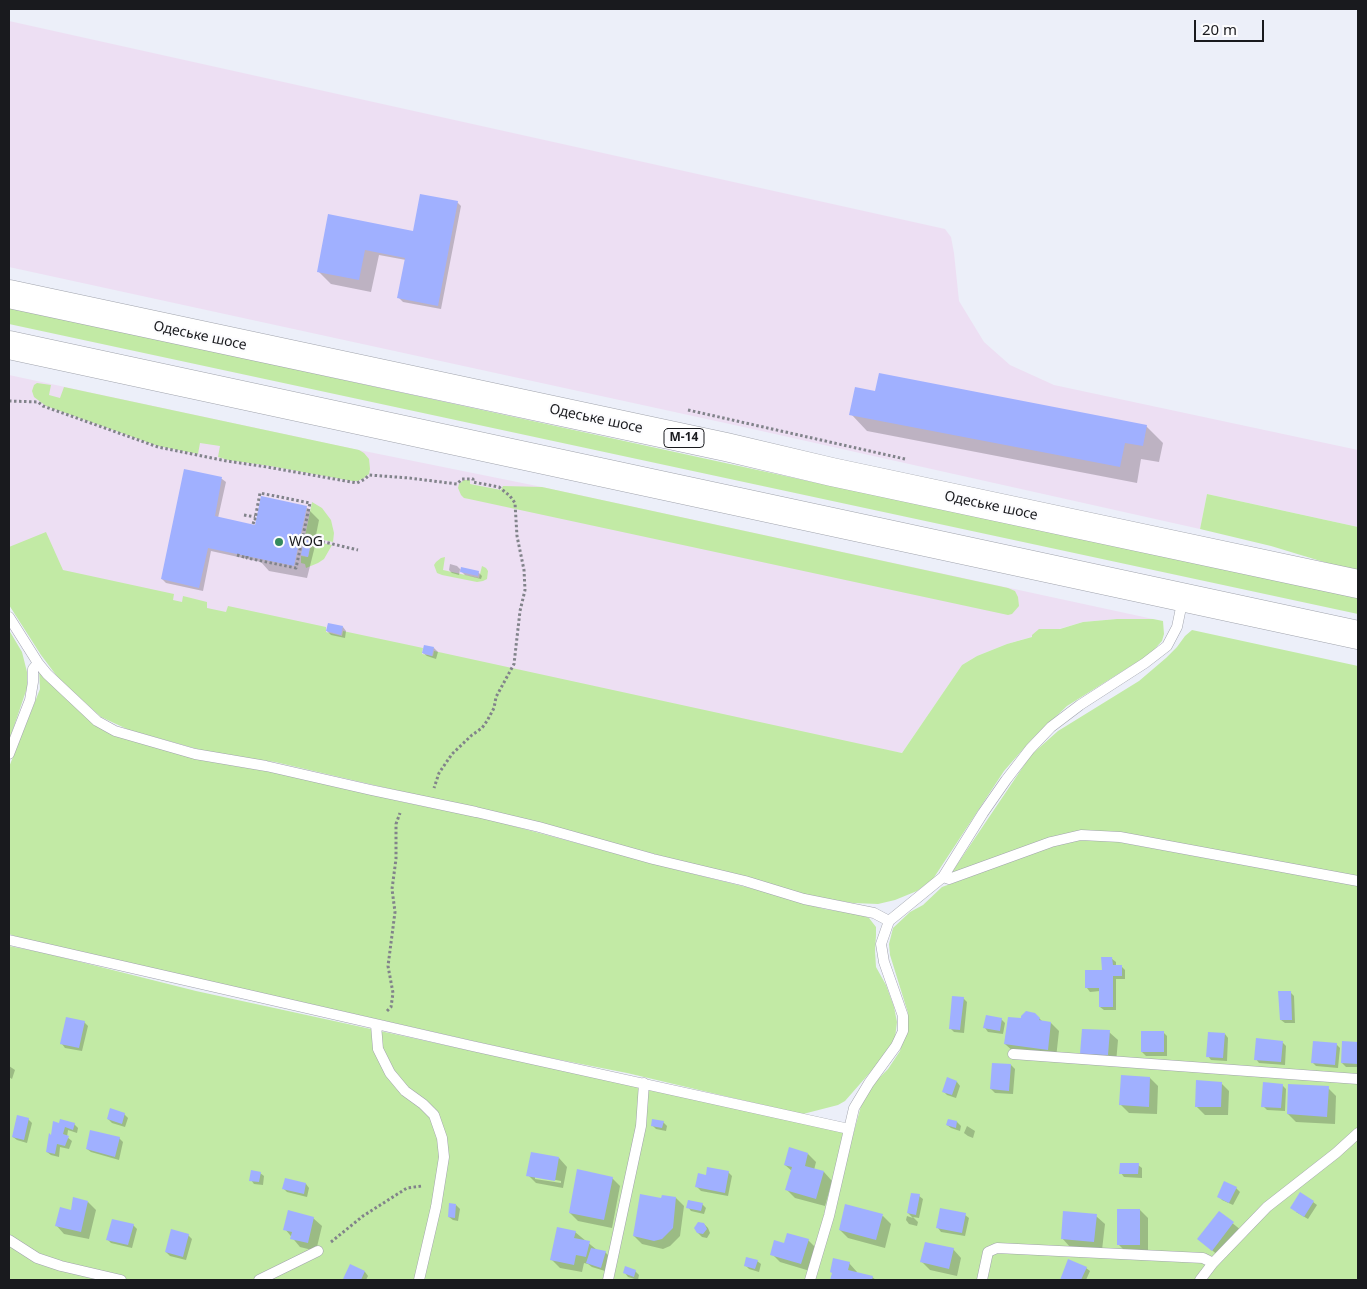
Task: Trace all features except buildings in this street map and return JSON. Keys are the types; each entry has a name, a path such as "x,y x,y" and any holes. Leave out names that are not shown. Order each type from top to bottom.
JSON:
{"highway":[{"name":"Одеське шосе","path":"9,294 1358,584"},
{"path":"9,345 1358,635"}],"lane":[{"path":"810,1280 829,1216 856,1102 896,1046 902,1031 904,1016 884,962 881,944 889,921 942,877 982,813 1030,749 1051,727 1080,705 1146,663 1167,646 1177,627 1183,598"},
{"path":"9,617 38,662 58,685 97,721 115,731 195,754 266,766 539,827 804,898 874,913 889,921"},
{"path":"9,754 30,700 33,669 38,662"},
{"path":"942,877 950,879 1051,842 1081,835 1120,837 1358,881"},
{"path":"9,940 546,1063 849,1129"},
{"path":"376,1024 378,1049 390,1073 405,1091 434,1115 442,1138 444,1156 440,1183 419,1280"},
{"path":"1014,1054 1358,1079"},
{"path":"608,1280 641,1126 644,1083"},
{"path":"1200,1280 1213,1263 1267,1207 1336,1153 1358,1132"},
{"path":"9,1240 37,1258 61,1266 121,1280"},
{"path":"982,1280 988,1252 997,1248 1202,1258 1213,1263"},
{"path":"259,1280 318,1251"}],"path":[{"path":"9,400 38,402 43,406 158,447 357,483 369,475 457,484 462,479 473,479 473,482 499,487 510,496 515,504 517,536 524,570 525,590 520,611 514,664 496,697 494,708 487,721 482,728 452,754 439,773 435,787 421,801 400,804 400,814 396,824 396,859 392,889 395,912 388,966 392,993 391,1007 376,1024"},
{"path":"236,555 296,568 310,503 260,493 253,524"},
{"path":"244,515 255,518"},
{"path":"303,537 358,550"},
{"path":"318,1251 363,1216 407,1188 440,1183"}],"shaded area":[{"path":"9,21 945,229 951,237 959,301 984,342 1010,365 1054,385 1358,450 1358,527 1207,494 1200,529 748,428 9,267"},
{"path":"9,375 542,487 1153,619 1117,619 1083,622 1007,644 977,656 962,665 902,753 9,585"}],"green space":[{"path":"9,307 808,481 1358,598 1358,614 9,324"},
{"path":"37,383 51,385 49,395 60,398 64,387 359,450 369,459 369,474 358,481 352,481 228,460 218,457 220,446 200,443 198,454 158,446 46,406 34,397 32,391"},
{"path":"464,480 470,480 470,484 501,490 503,486 542,487 1008,588 1015,591 1019,606 1012,614 1008,615 464,498 458,488 459,484"},
{"path":"1207,494 1358,527 1358,571 1271,546 1200,529"},
{"path":"312,502 322,508 331,520 334,533 333,542 305,536"},
{"path":"46,532 63,570 174,594 173,600 182,602 183,596 207,602 207,608 226,612 228,606 326,627 326,632 342,636 343,631 423,648 422,654 433,656 434,651 902,753 962,665 977,656 1007,644 1032,637 1039,629 1060,629 1083,622 1117,619 1153,619 1163,621 1164,634 1162,641 1150,654 1067,706 1032,739 1004,771 933,879 917,891 895,900 878,904 853,903 815,897 549,826 275,762 219,755 129,730 101,717 59,679 9,605 9,547"},
{"path":"312,541 332,545 324,559 306,568 305,564 301,563 301,556 308,557"},
{"path":"445,557 443,570 479,578 482,566 488,571 487,579 477,582 437,573 434,565 441,558"},
{"path":"9,630 22,652 27,672 27,688 9,741"},
{"path":"1192,630 1358,666 1358,877 1085,832 1059,835 950,875 1031,755 1058,731 1139,681 1166,658"},
{"path":"39,669 71,703 140,742 196,759 288,775 403,802 487,819 824,909 858,914 869,918 876,927 876,967 886,985 894,1007 897,1022 895,1038 888,1052 845,1101 838,1105 803,1114 627,1073 530,1054 9,934 9,767 40,689"},
{"path":"1074,840 1108,840 1358,886 1358,1280 9,1280 9,946 45,953 196,991 853,1135 864,1095 888,1069 900,1051 906,1030 908,1013 890,955 889,944 893,928 910,912 923,905 942,887"}],"place":[{"name":"WOG","path":"279,542"}]}
